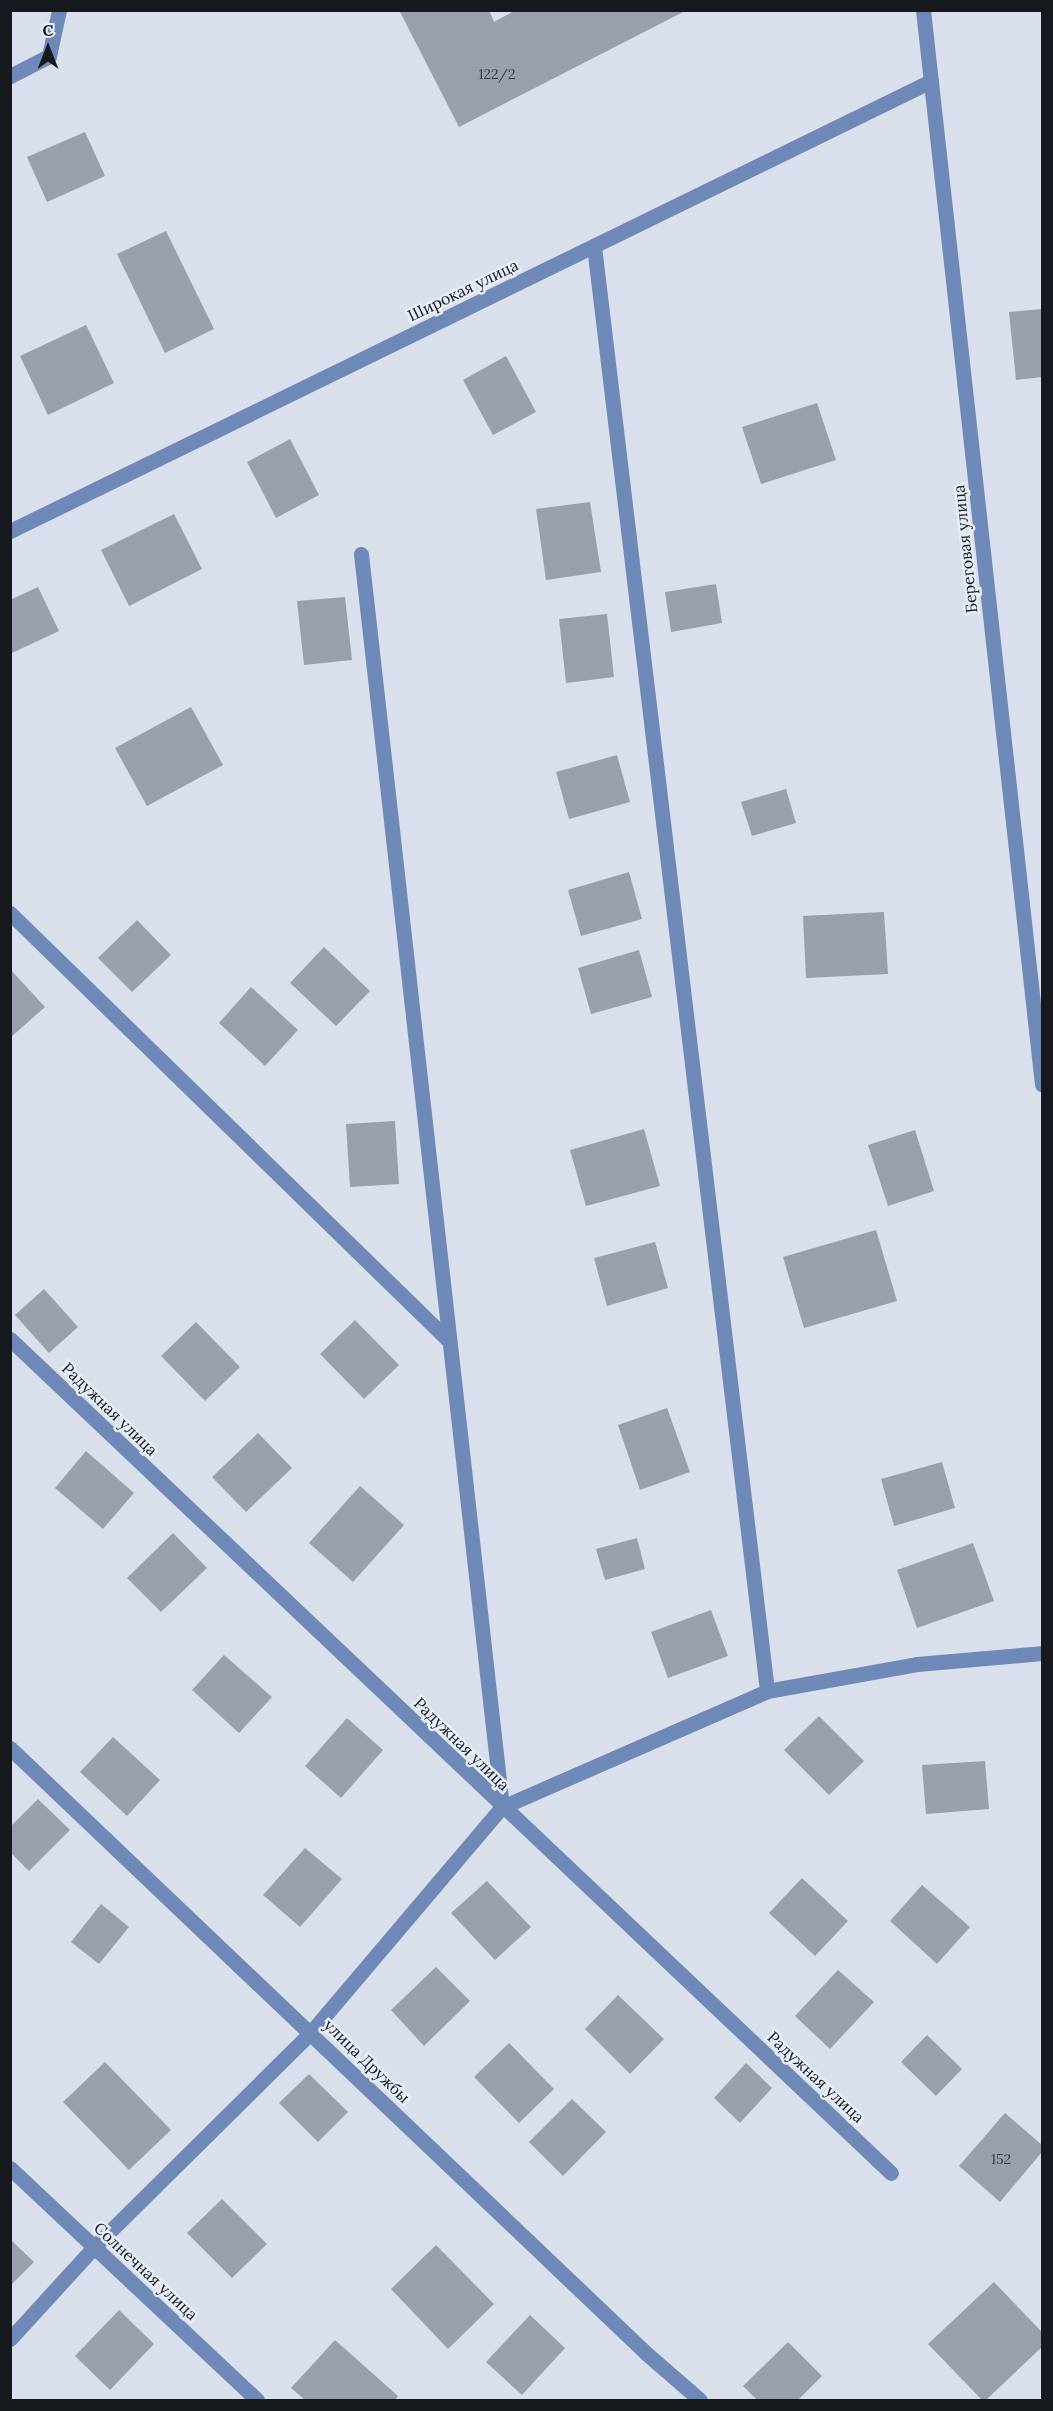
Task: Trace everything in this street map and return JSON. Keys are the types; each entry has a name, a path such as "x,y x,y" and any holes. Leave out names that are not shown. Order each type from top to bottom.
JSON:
{"street":[{"path":"10,76 49,56 59,10"},
{"name":"Береговая улица","path":"923,10 1042,1084"},
{"name":"Широкая улица","path":"10,531 931,81"},
{"path":"594,246 767,1691"},
{"path":"361,554 502,1807"},
{"path":"10,913 448,1340"},
{"name":"Радужная улица","path":"10,1339 891,2173"},
{"path":"10,2339 94,2247 311,2032 502,1807 767,1691 917,1664 1042,1653"},
{"name":"улица Дружбы","path":"10,1748 647,2354 700,2400"},
{"name":"Солнечная улица","path":"10,2168 257,2400"}],"building":[{"path":"399,10 489,10 494,22 516,10 687,10 459,127"},
{"path":"85,132 105,176 47,202 27,157"},
{"path":"166,231 214,329 165,353 117,254"},
{"path":"1042,309 1042,377 1016,380 1009,312"},
{"path":"86,325 114,383 48,415 20,356"},
{"path":"506,356 536,412 493,435 463,380"},
{"path":"817,403 836,460 761,484 742,427"},
{"path":"290,439 319,495 276,518 247,462"},
{"path":"590,502 601,572 546,580 536,509"},
{"path":"174,514 202,569 129,606 101,550"},
{"path":"716,584 722,623 671,632 665,592"},
{"path":"38,587 59,631 10,654 10,600"},
{"path":"345,597 352,660 304,665 297,601"},
{"path":"607,614 614,677 566,683 559,619"},
{"path":"191,707 223,765 147,806 115,748"},
{"path":"617,755 630,802 569,819 556,772"},
{"path":"786,789 796,823 752,836 741,802"},
{"path":"629,872 642,919 581,936 568,890"},
{"path":"884,912 888,974 806,978 803,916"},
{"path":"137,920 171,955 132,992 98,958"},
{"path":"324,947 370,991 336,1026 290,983"},
{"path":"639,950 652,997 591,1014 578,968"},
{"path":"10,969 45,1007 10,1038"},
{"path":"251,987 298,1030 265,1066 219,1023"},
{"path":"395,1121 399,1184 350,1187 346,1124"},
{"path":"644,1129 660,1186 586,1206 570,1150"},
{"path":"915,1130 934,1191 888,1206 868,1145"},
{"path":"876,1230 897,1301 804,1328 783,1257"},
{"path":"655,1242 668,1288 607,1306 594,1258"},
{"path":"44,1289 78,1327 49,1353 15,1315"},
{"path":"355,1320 399,1365 364,1399 320,1354"},
{"path":"196,1322 240,1367 205,1401 161,1356"},
{"path":"667,1408 690,1472 640,1490 618,1425"},
{"path":"258,1433 292,1468 246,1512 212,1477"},
{"path":"86,1451 134,1493 103,1529 55,1488"},
{"path":"942,1462 955,1508 894,1526 881,1479"},
{"path":"360,1486 404,1525 353,1582 309,1543"},
{"path":"173,1533 207,1568 161,1612 127,1578"},
{"path":"637,1538 645,1569 605,1580 596,1549"},
{"path":"973,1543 994,1601 917,1628 897,1570"},
{"path":"711,1610 728,1656 668,1678 651,1632"},
{"path":"224,1655 272,1697 239,1733 192,1690"},
{"path":"819,1716 864,1761 829,1795 784,1750"},
{"path":"347,1718 383,1750 341,1798 305,1766"},
{"path":"113,1737 160,1780 127,1816 80,1772"},
{"path":"985,1761 989,1809 926,1814 922,1765"},
{"path":"38,1799 70,1830 29,1871 10,1852 10,1827"},
{"path":"305,1848 342,1879 300,1927 263,1895"},
{"path":"802,1878 848,1921 815,1956 769,1913"},
{"path":"487,1881 531,1927 495,1960 451,1913"},
{"path":"922,1885 970,1927 937,1964 890,1921"},
{"path":"101,1904 129,1927 99,1964 71,1942"},
{"path":"436,1967 470,2001 424,2046 391,2010"},
{"path":"838,1970 874,2002 830,2049 795,2016"},
{"path":"618,1995 664,2039 630,2074 585,2029"},
{"path":"927,2035 962,2069 936,2096 901,2062"},
{"path":"509,2043 554,2089 519,2123 474,2077"},
{"path":"105,2062 171,2130 129,2170 63,2102"},
{"path":"746,2063 772,2088 740,2123 714,2098"},
{"path":"309,2074 348,2112 318,2142 279,2103"},
{"path":"572,2099 606,2132 563,2176 529,2142"},
{"path":"1005,2113 1042,2145 1042,2152 1000,2202 959,2166"},
{"path":"222,2199 267,2244 232,2278 187,2233"},
{"path":"10,2239 34,2262 10,2286"},
{"path":"436,2245 494,2304 448,2349 391,2289"},
{"path":"994,2282 1042,2332 1042,2347 986,2400 982,2400 928,2344"},
{"path":"119,2310 154,2344 110,2390 75,2356"},
{"path":"530,2315 565,2348 522,2395 486,2362"},
{"path":"335,2340 398,2396 395,2400 305,2400 291,2388"},
{"path":"788,2342 822,2376 798,2400 757,2400 743,2386"}]}
